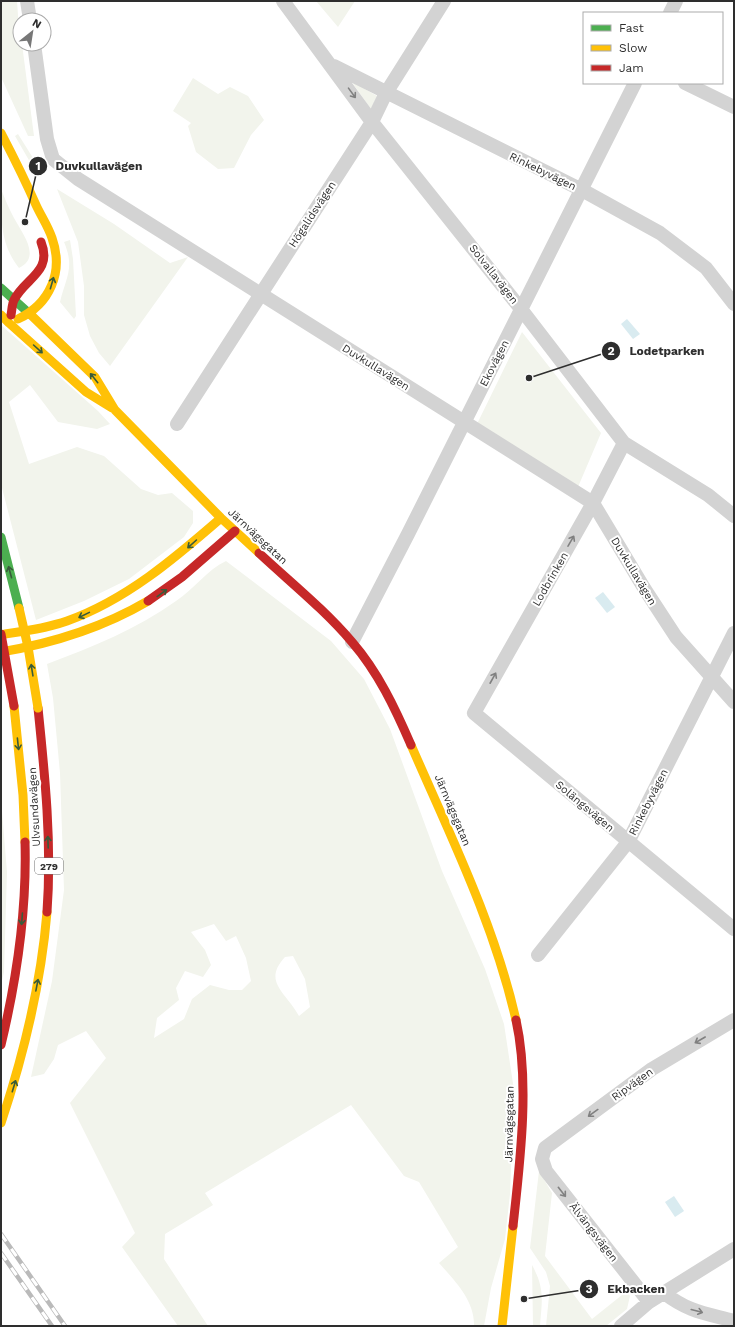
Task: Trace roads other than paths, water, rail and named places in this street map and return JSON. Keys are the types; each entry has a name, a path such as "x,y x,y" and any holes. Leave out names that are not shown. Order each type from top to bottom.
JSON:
{"street":[{"path":"27,1 29,12"},
{"name":"Solvallavägen","path":"283,1 372,122 521,309 624,443 708,496 734,516"},
{"name":"Högalidsvägen","path":"177,424 372,122 386,94 444,1"},
{"path":"670,12 676,1"},
{"name":"Duvkullavägen","path":"35,52 47,138 53,159 78,179 593,503 676,638 734,702"},
{"name":"Rinkebyvägen","path":"331,65 386,94 582,190 660,232 706,268 734,304"},
{"name":"Ekovägen","path":"352,642 635,84"},
{"path":"687,84 734,107"},
{"path":"1,133 18,164 54,242 56,262 50,292 31,315 9,322"},
{"path":"1,140 29,213"},
{"path":"9,322 14,300 36,275 44,260 44,249 38,235"},
{"name":"Järnvägsgatan","path":"1,288 95,377 115,410 221,518 320,609 352,642 375,674 399,717 484,912 511,997 520,1038 522,1091 520,1159 502,1326"},
{"name":"Järnvägsgatan","path":"1,314 86,392 115,410"},
{"name":"Lodbrinken","path":"474,713 593,503 624,443"},
{"path":"1,634 41,628 78,618 116,599 151,577 221,518"},
{"path":"1,652 51,644 80,635 119,619 145,605 172,586 235,531"},
{"name":"Ulvsundavägen","path":"1,537 28,647 38,708 45,775 49,867 39,974 30,1024 23,1056 1,1123"},
{"name":"Rinkebyvägen","path":"538,955 628,842 734,633"},
{"name":"Ulvsundavägen","path":"1,634 14,706 25,824 25,880 22,927 15,980 1,1045"},
{"name":"Solängsvägen","path":"474,713 734,929"},
{"name":"Ripvägen","path":"542,1159 545,1148 652,1069 734,1020"},
{"name":"Älvängsvägen","path":"542,1159 546,1171 650,1302"},
{"path":"621,1326 650,1302 734,1249"},
{"path":"664,1293 691,1310 734,1321"}],"railway":[{"path":"1,1234 65,1326"},
{"path":"1,1253 52,1326"}],"place":[{"name":"Duvkullavägen","path":"25,222"},
{"name":"Lodetparken","path":"529,378"},
{"name":"Ekbacken","path":"524,1299"}]}
